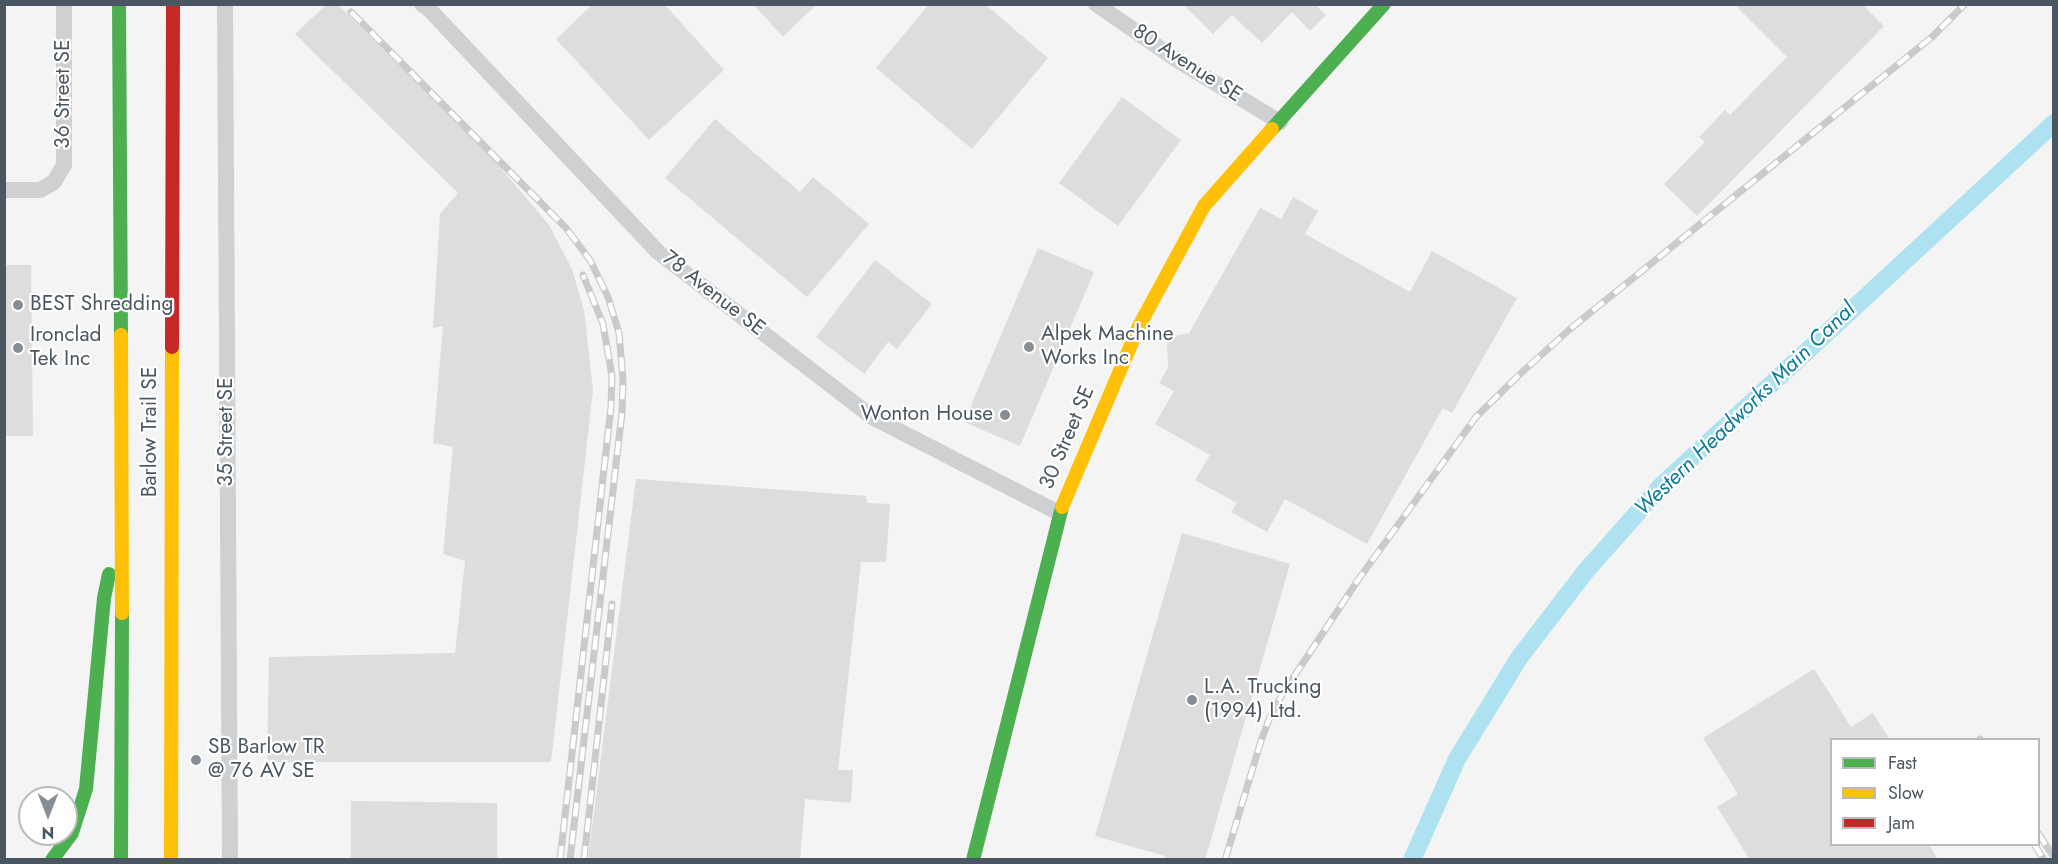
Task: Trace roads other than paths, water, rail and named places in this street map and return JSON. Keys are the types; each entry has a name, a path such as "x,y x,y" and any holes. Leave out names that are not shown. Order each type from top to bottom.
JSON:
{"main road":[{"name":"Barlow Trail SE","path":"119,4 122,514 121,860"},
{"name":"Barlow Trail SE","path":"171,860 174,4"},
{"name":"30 Street SE","path":"974,860 1059,513 1140,326 1204,206 1384,4"},
{"path":"52,860 72,833 86,789 104,598 122,514"}],"street":[{"name":"36 Street SE","path":"4,190 40,190 54,182 64,165 64,4"},
{"name":"35 Street SE","path":"225,4 230,860"},
{"name":"78 Avenue SE","path":"422,4 658,252 872,417 1059,513"},
{"name":"80 Avenue SE","path":"1096,4 1177,60 1280,122"}],"waterway":[{"name":"Western Headworks Main Canal","path":"1412,860 1457,759 1519,658 1585,572 1662,485 2054,123"}],"railway":[{"path":"1225,860 1261,741 1270,717 1283,693 1358,580 1476,417 1570,329 1932,37 1965,4"},
{"path":"351,12 566,228 590,260 608,297 619,333 623,379 622,413 570,860"},
{"path":"560,860 611,407 612,376 603,324 583,275"},
{"path":"584,860 612,604"},
{"path":"2040,836 2054,857"},
{"path":"2035,846 2044,860"}],"place":[{"name":"BEST Shredding","path":"18,305"},
{"name":"Alpek Machine Works Inc","path":"1029,347"},
{"name":"Ironclad Tek Inc","path":"18,348"},
{"name":"Wonton House","path":"1005,415"},
{"name":"L.A. Trucking (1994) Ltd.","path":"1192,700"},
{"name":"SB Barlow TR @ 76 AV SE","path":"196,760"}]}
